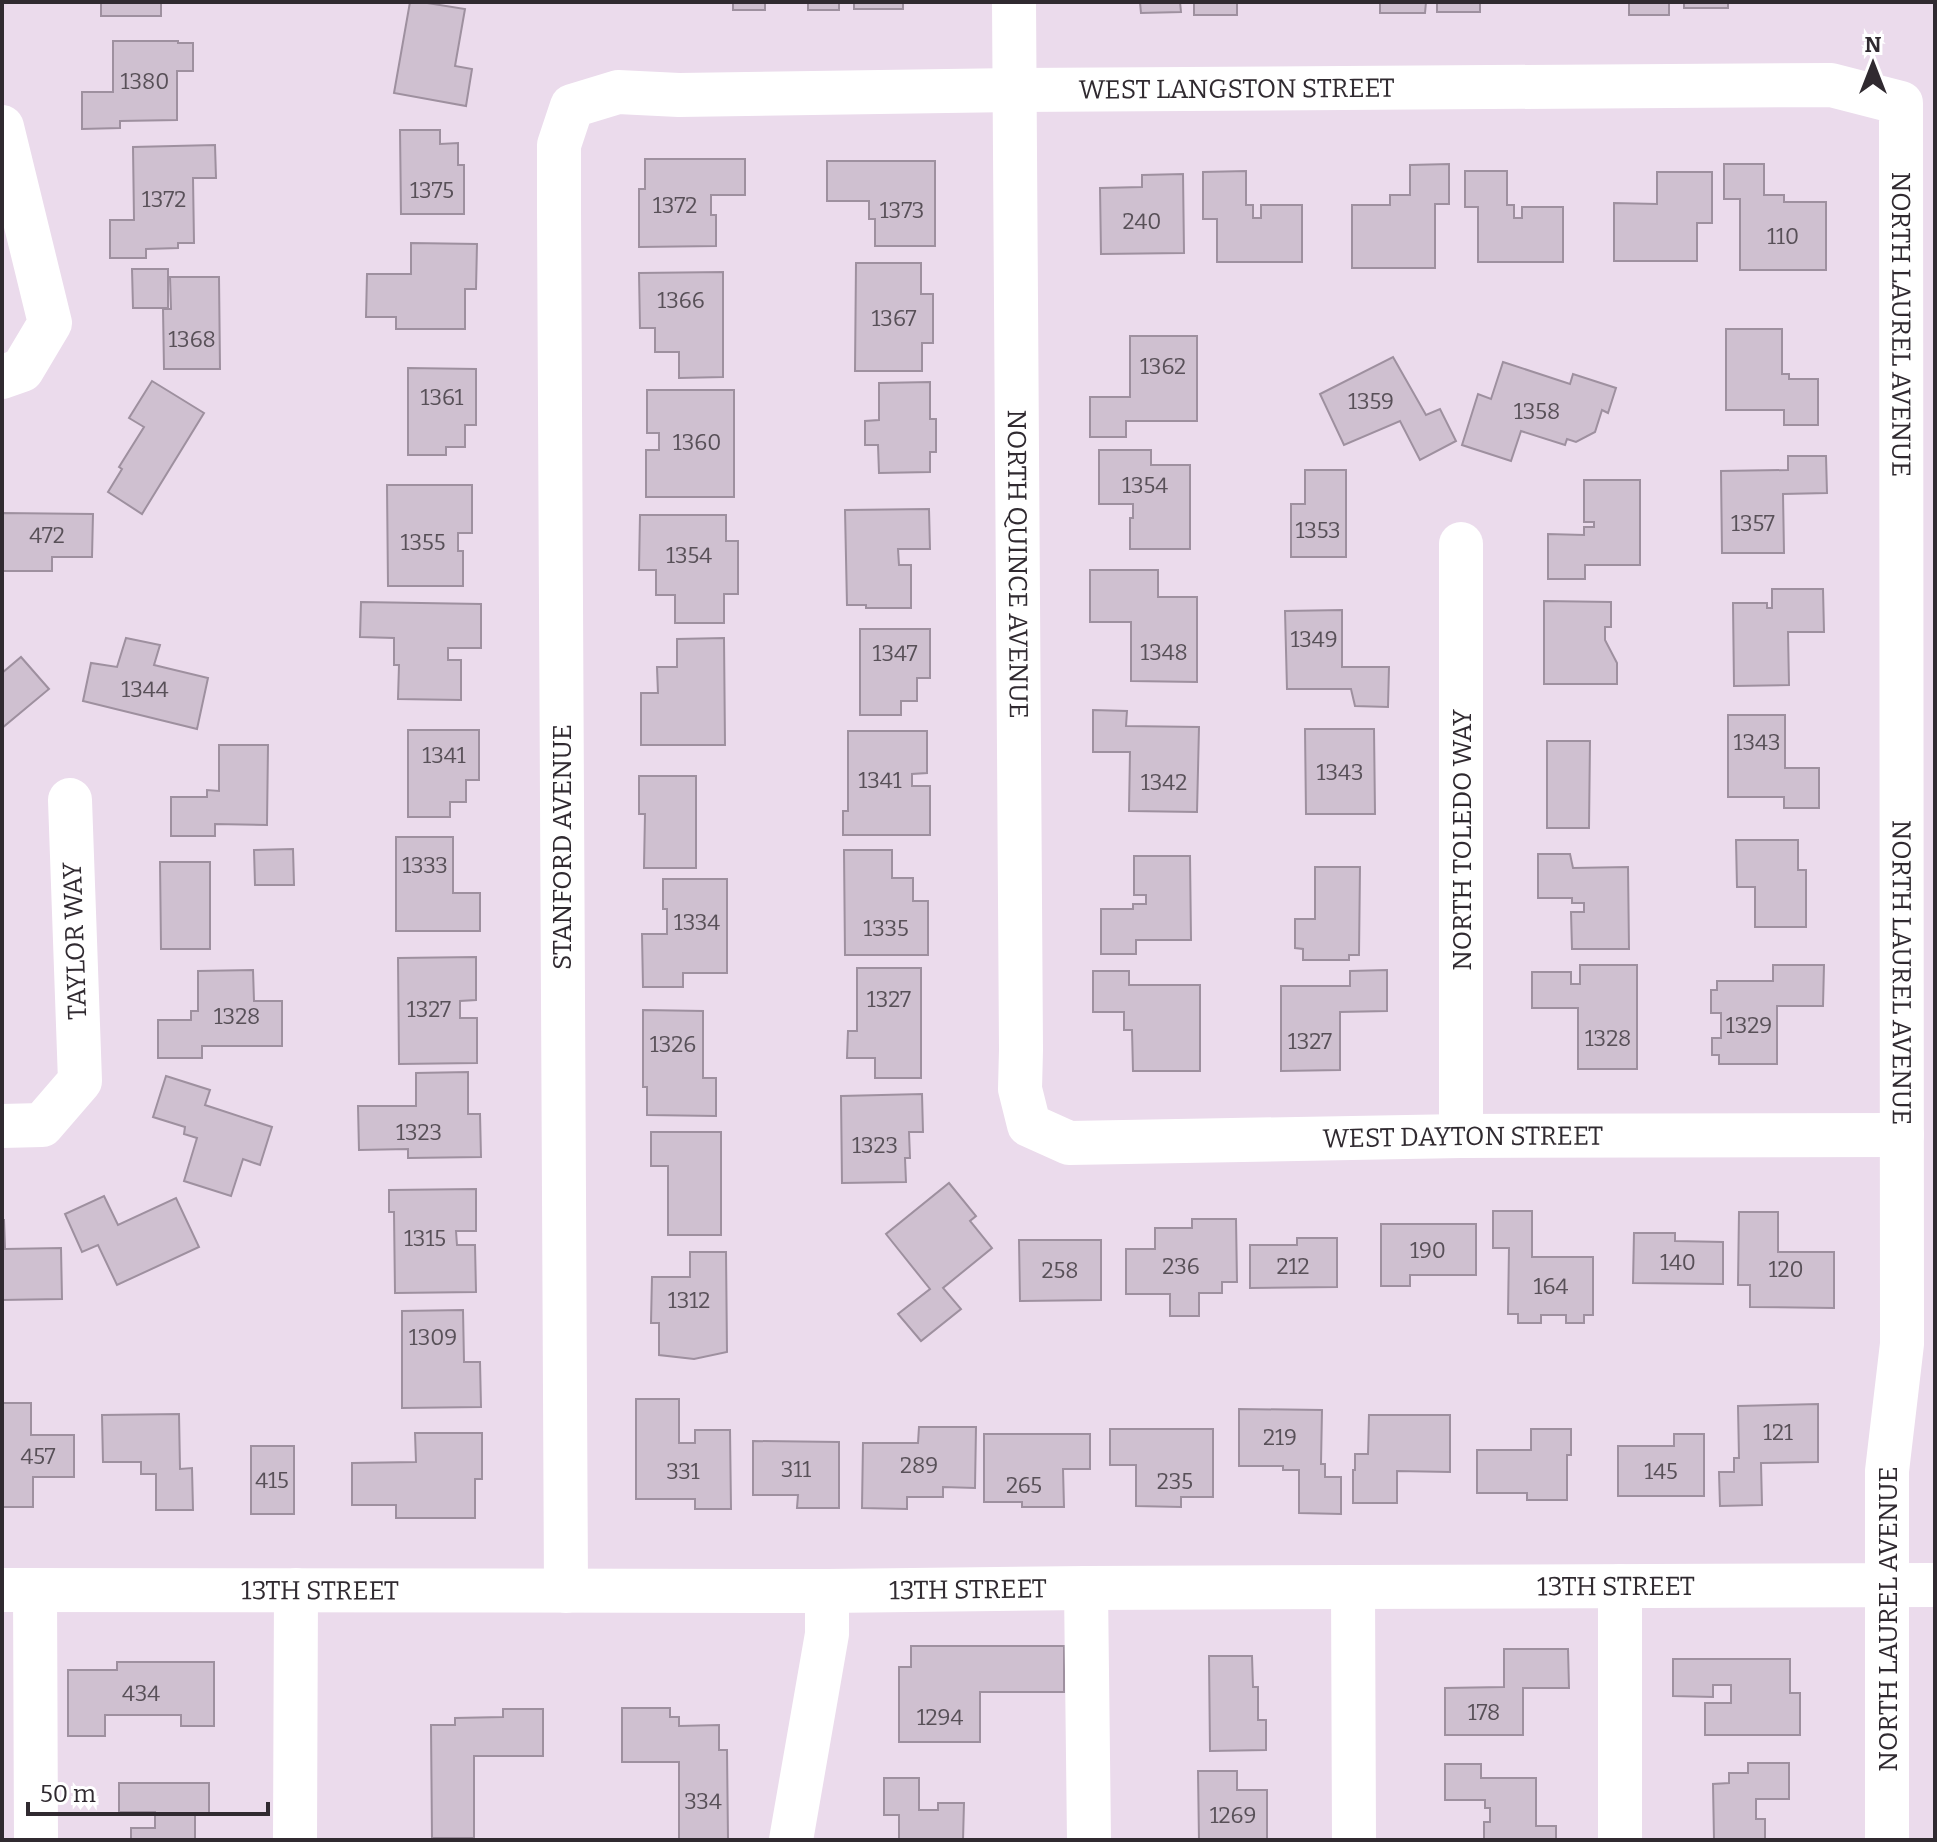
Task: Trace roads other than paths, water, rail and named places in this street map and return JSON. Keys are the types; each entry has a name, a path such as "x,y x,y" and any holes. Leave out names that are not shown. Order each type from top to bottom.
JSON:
{"street":[{"name":"NORTH QUINCE AVENUE","path":"1014,2 1020,1089 1029,1125"},
{"name":"WEST LANGSTON STREET","path":"572,106 618,92 679,95 1831,85 1901,103"},
{"name":"NORTH LAUREL AVENUE","path":"1887,1840 1887,1471 1902,1344 1901,103"},
{"name":"STANFORD AVENUE","path":"566,1591 559,145 572,106"},
{"path":"2,127 50,323 12,373"},
{"name":"NORTH TOLEDO WAY","path":"1461,544 1461,1136"},
{"name":"TAYLOR WAY","path":"2,1126 42,1125 80,1081 70,800"},
{"name":"WEST DAYTON STREET","path":"1029,1125 1069,1143 1461,1136 1902,1135"},
{"name":"13TH STREET","path":"19,1590 827,1591 1935,1585"},
{"path":"1620,1586 1620,1840"},
{"path":"1353,1587 1354,1840"},
{"path":"1086,1588 1089,1840"},
{"path":"19,1590 36,1840"},
{"path":"295,1840 296,1590"},
{"path":"791,1840 827,1634 827,1591"}]}
